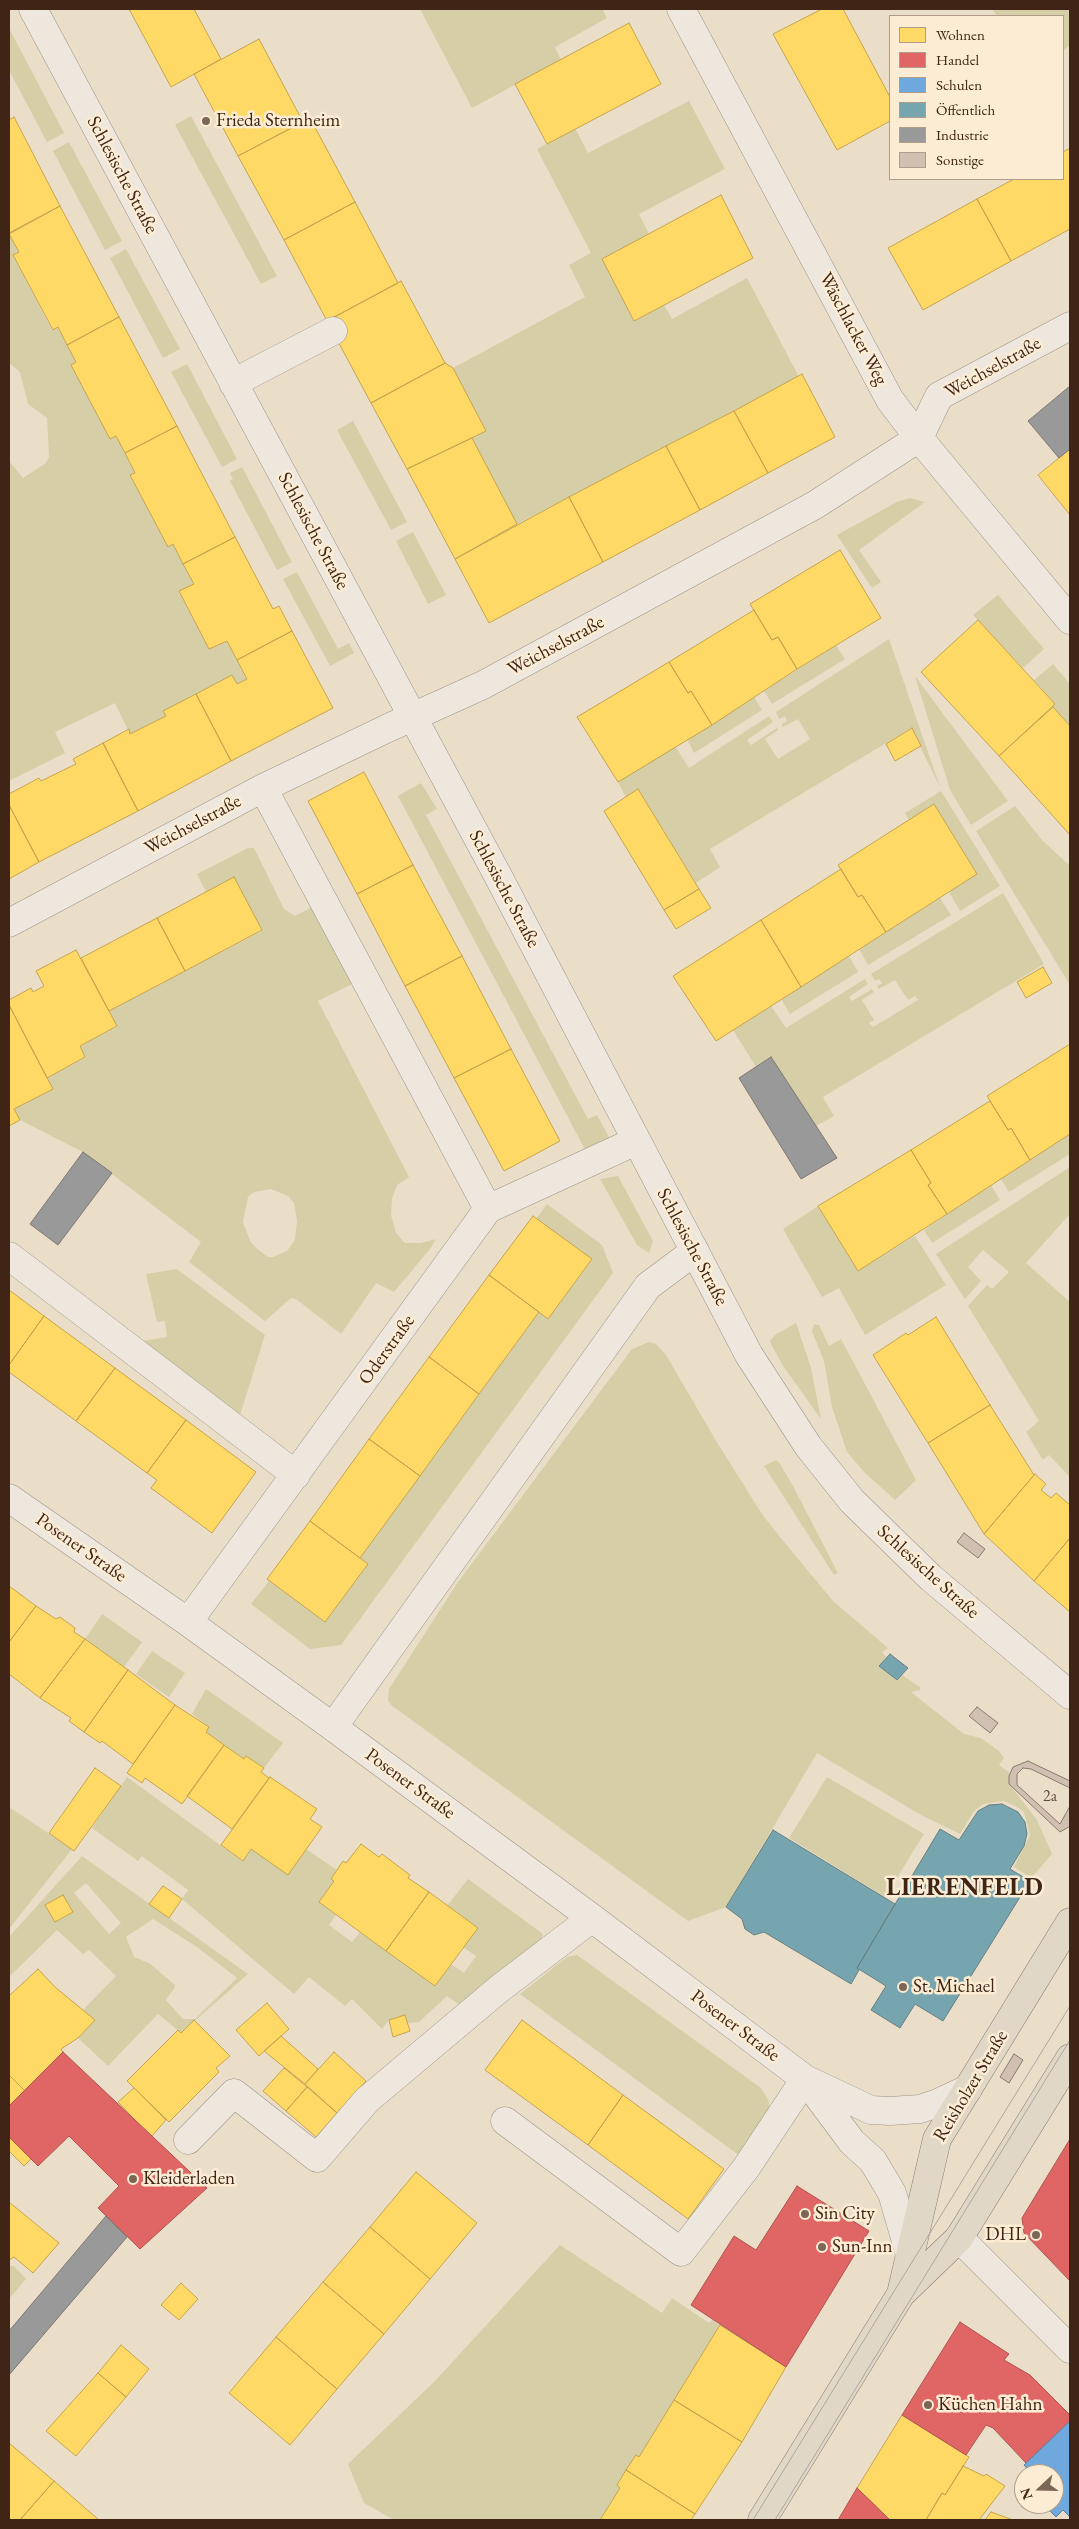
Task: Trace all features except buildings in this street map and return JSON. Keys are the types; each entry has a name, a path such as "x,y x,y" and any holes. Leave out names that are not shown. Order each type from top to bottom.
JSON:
{"main road":[{"name":"Reisholzer Straße","path":"901,2294 937,2139 1070,1922"},
{"name":"Reisholzer Straße","path":"762,2520 901,2294 959,2238 1070,2058"},
{"path":"910,2255 959,2238"}],"street":[{"name":"Schlesische Straße","path":"32,9 413,716 749,1354 808,1446 852,1501 931,1578 1070,1696"},
{"name":"Wäschlacker Weg","path":"681,9 890,400 919,438 1070,620"},
{"name":"Weichselstraße","path":"9,923 263,788 413,716 483,685 815,506 919,438 939,396 1070,326"},
{"path":"234,383 333,331"},
{"path":"263,788 488,1209"},
{"name":"Oderstraße","path":"188,1622 488,1209 636,1141"},
{"path":"333,1727 648,1286 694,1251"},
{"path":"9,1256 296,1475"},
{"name":"Posener Straße","path":"9,1498 188,1622 333,1727 592,1918 806,2080 871,2110 890,2112 920,2109 968,2089"},
{"path":"188,2140 234,2093 317,2158 367,2100 499,1989 592,1918"},
{"path":"506,2121 682,2252 746,2168 806,2080"},
{"name":"Posener Straße","path":"806,2080 852,2142 873,2161 892,2193 910,2255"},
{"path":"959,2238 1070,2350"}],"shaded area":[{"path":"420,9 602,9 607,18 555,47 561,60 472,108"},
{"path":"992,9 1070,9 1070,45 1064,50 1064,15 996,15"},
{"path":"9,28 64,133 47,142 9,70"},
{"path":"689,101 725,169 639,214 649,234 602,259 634,321 664,305 672,319 747,278 799,377 517,524 472,438 485,431 453,368 585,297 569,265 591,253 537,149 575,128 588,153"},
{"path":"191,116 277,276 261,284 175,125"},
{"path":"69,142 122,241 105,250 53,151"},
{"path":"9,234 19,252 13,256 52,330 58,327 76,362 71,365 110,439 116,436 135,473 130,476 168,546 173,544 194,584 179,592 209,649 227,641 247,679 237,684 232,675 164,711 166,716 130,734 115,703 55,732 65,753 9,781 9,461 23,478 46,463 49,457 47,418 28,404 20,372 9,363"},
{"path":"126,249 180,349 163,358 110,258"},
{"path":"187,364 237,459 222,467 171,372"},
{"path":"353,421 407,522 391,530 337,430"},
{"path":"242,467 292,562 277,570 230,481 233,479 230,473"},
{"path":"910,498 925,502 859,550 881,582 872,588 837,535 897,502"},
{"path":"413,532 446,595 428,604 396,541"},
{"path":"297,572 338,649 349,643 354,653 330,666 283,579"},
{"path":"998,595 1044,649 1023,668 973,615"},
{"path":"889,639 940,787 911,728 710,849 720,867 696,883 638,789 626,798 618,782 675,746 689,768 769,716 773,722 747,740 751,745 777,728 778,730 765,739 778,759 810,739 798,719 783,727 782,724 787,721 785,716 779,719 776,712"},
{"path":"836,645 845,659 772,704 764,691"},
{"path":"1053,664 1070,684 1070,726 1053,707 1055,704 1034,680"},
{"path":"915,676 1008,801 971,825 950,790"},
{"path":"754,697 762,710 694,753 687,739"},
{"path":"421,783 437,809 426,815 588,1119 597,1115 610,1139 590,1159 398,796"},
{"path":"941,791 1000,886 960,911 949,892 977,874 934,804 909,820 905,813"},
{"path":"1015,806 1042,840 1070,866 1070,985 976,831"},
{"path":"248,848 254,848 284,909 295,916 314,906 352,984 318,1001 409,1177 397,1185 392,1199 391,1215 396,1233 405,1243 421,1243 436,1239 430,1249 394,1292 376,1283 341,1334 296,1299 291,1298 265,1321 189,1262 201,1242 83,1152 20,1120 14,1109 52,1089 47,1078 85,1058 80,1046 117,1027 109,1011 262,931 234,877 206,892 197,874","holes":["271,1189 288,1196 294,1203 297,1221 295,1240 287,1251 273,1257 268,1257 250,1241 243,1222 248,1197 254,1192"]},
{"path":"1003,893 1044,964 823,1097 834,1116 816,1126 771,1057 756,1067 733,1030 771,1006 786,1028 865,979 868,984 849,997 852,1001 872,989 874,992 862,1000 874,1020 869,1023 873,1027 918,1000 915,996 908,1000 895,980 879,989 877,986 882,983 879,979 875,981 871,974"},
{"path":"940,898 951,915 868,965 859,949"},
{"path":"849,956 858,972 790,1014 781,999"},
{"path":"1070,1134 1070,1154 1009,1192 1001,1179"},
{"path":"1070,1167 1070,1214 1026,1263 1070,1302 1069,1476 1049,1455 1043,1460 1026,1432 1039,1421 968,1306 987,1285 992,1289 1009,1272 983,1250 968,1267 981,1281 965,1299 936,1254"},
{"path":"618,1176 653,1241 649,1253 637,1245 600,1179"},
{"path":"991,1185 1000,1200 932,1243 924,1230"},
{"path":"547,1204 602,1245 613,1273 341,1645 310,1649 251,1604 269,1581 325,1622 368,1564 360,1558 539,1312 548,1319 592,1260 536,1219"},
{"path":"818,1206 858,1271 915,1236 946,1285 865,1335 839,1288 822,1297 783,1229"},
{"path":"177,1269 265,1335 240,1415 137,1342 167,1337 165,1321 157,1322 146,1274"},
{"path":"796,1323 811,1368 821,1419 783,1366 770,1341 775,1335"},
{"path":"814,1324 819,1325 829,1346 841,1339 916,1480 895,1500 864,1472 847,1452 832,1407 824,1361 812,1331"},
{"path":"649,1342 656,1344 666,1355 762,1514 833,1601 888,1648 882,1652 886,1657 879,1666 897,1681 902,1675 920,1687 920,1690 911,1692 964,1734 981,1738 999,1751 1004,1758 999,1765 1010,1773 1009,1784 1037,1820 1052,1854 1031,1878 1014,1867 1030,1835 1024,1812 1016,1806 1003,1801 983,1804 974,1811 960,1834 921,1815 817,1753 726,1907 688,1921 391,1705 388,1700 389,1689 458,1582 632,1349"},
{"path":"776,1460 793,1486 838,1573 834,1575 764,1466"},
{"path":"102,1614 142,1642 124,1667 85,1639"},
{"path":"152,1651 185,1673 169,1697 136,1674"},
{"path":"206,1689 283,1743 264,1768 247,1756 244,1759 206,1732 209,1727 192,1714"},
{"path":"127,1777 242,1861 251,1849 306,1849 337,1870 331,1878 334,1881 319,1902 336,1915 329,1925 352,1942 360,1932 435,1986 451,1964 464,1973 476,1956 463,1947 477,1927 447,1906 468,1879 543,1934 541,1940 461,2006 447,1996 419,2022 408,2023 405,2015 389,2020 382,2029 352,1999 345,2006 309,1977 294,1994 182,1899 188,1890 142,1856 138,1861 92,1828"},
{"path":"827,1777 924,1834 885,1897 789,1838"},
{"path":"9,1807 72,1849 9,1929"},
{"path":"82,1856 248,1974 181,2033 158,2014 108,2066 78,2038 95,2020 83,2010 116,1976 89,1950 83,1954 57,1930 9,1977 9,1937","holes":["86,1883 121,1923 109,1934 74,1893","153,1919 197,1947 237,1978 195,2019 183,2019 166,2000 175,1987 174,1984 149,1963 134,1957 126,1937"]},
{"path":"577,1955 761,2088 768,2099 771,2114 744,2159 520,1994 567,1957"},
{"path":"560,2245 662,2313 672,2298 709,2323 713,2319 720,2325 639,2457 636,2455 617,2485 620,2488 600,2520 394,2520 364,2503 348,2464 434,2382"},
{"path":"9,2266 14,2266 26,2279 9,2299"}],"tram line":[{"path":"753,2520 1070,2006"},
{"path":"775,2520 1070,2040"}],"place":[{"name":"Frieda Sternheim","path":"206,121"},
{"name":"St. Michael","path":"903,1987"},
{"name":"Kleiderladen","path":"133,2179"},
{"name":"Sin City","path":"805,2214"},
{"name":"DHL","path":"1036,2235"},
{"name":"Sun-Inn","path":"822,2247"},
{"name":"Küchen Hahn","path":"928,2405"}],"district":[{"name":"LIERENFELD","path":"965,1888"}]}
